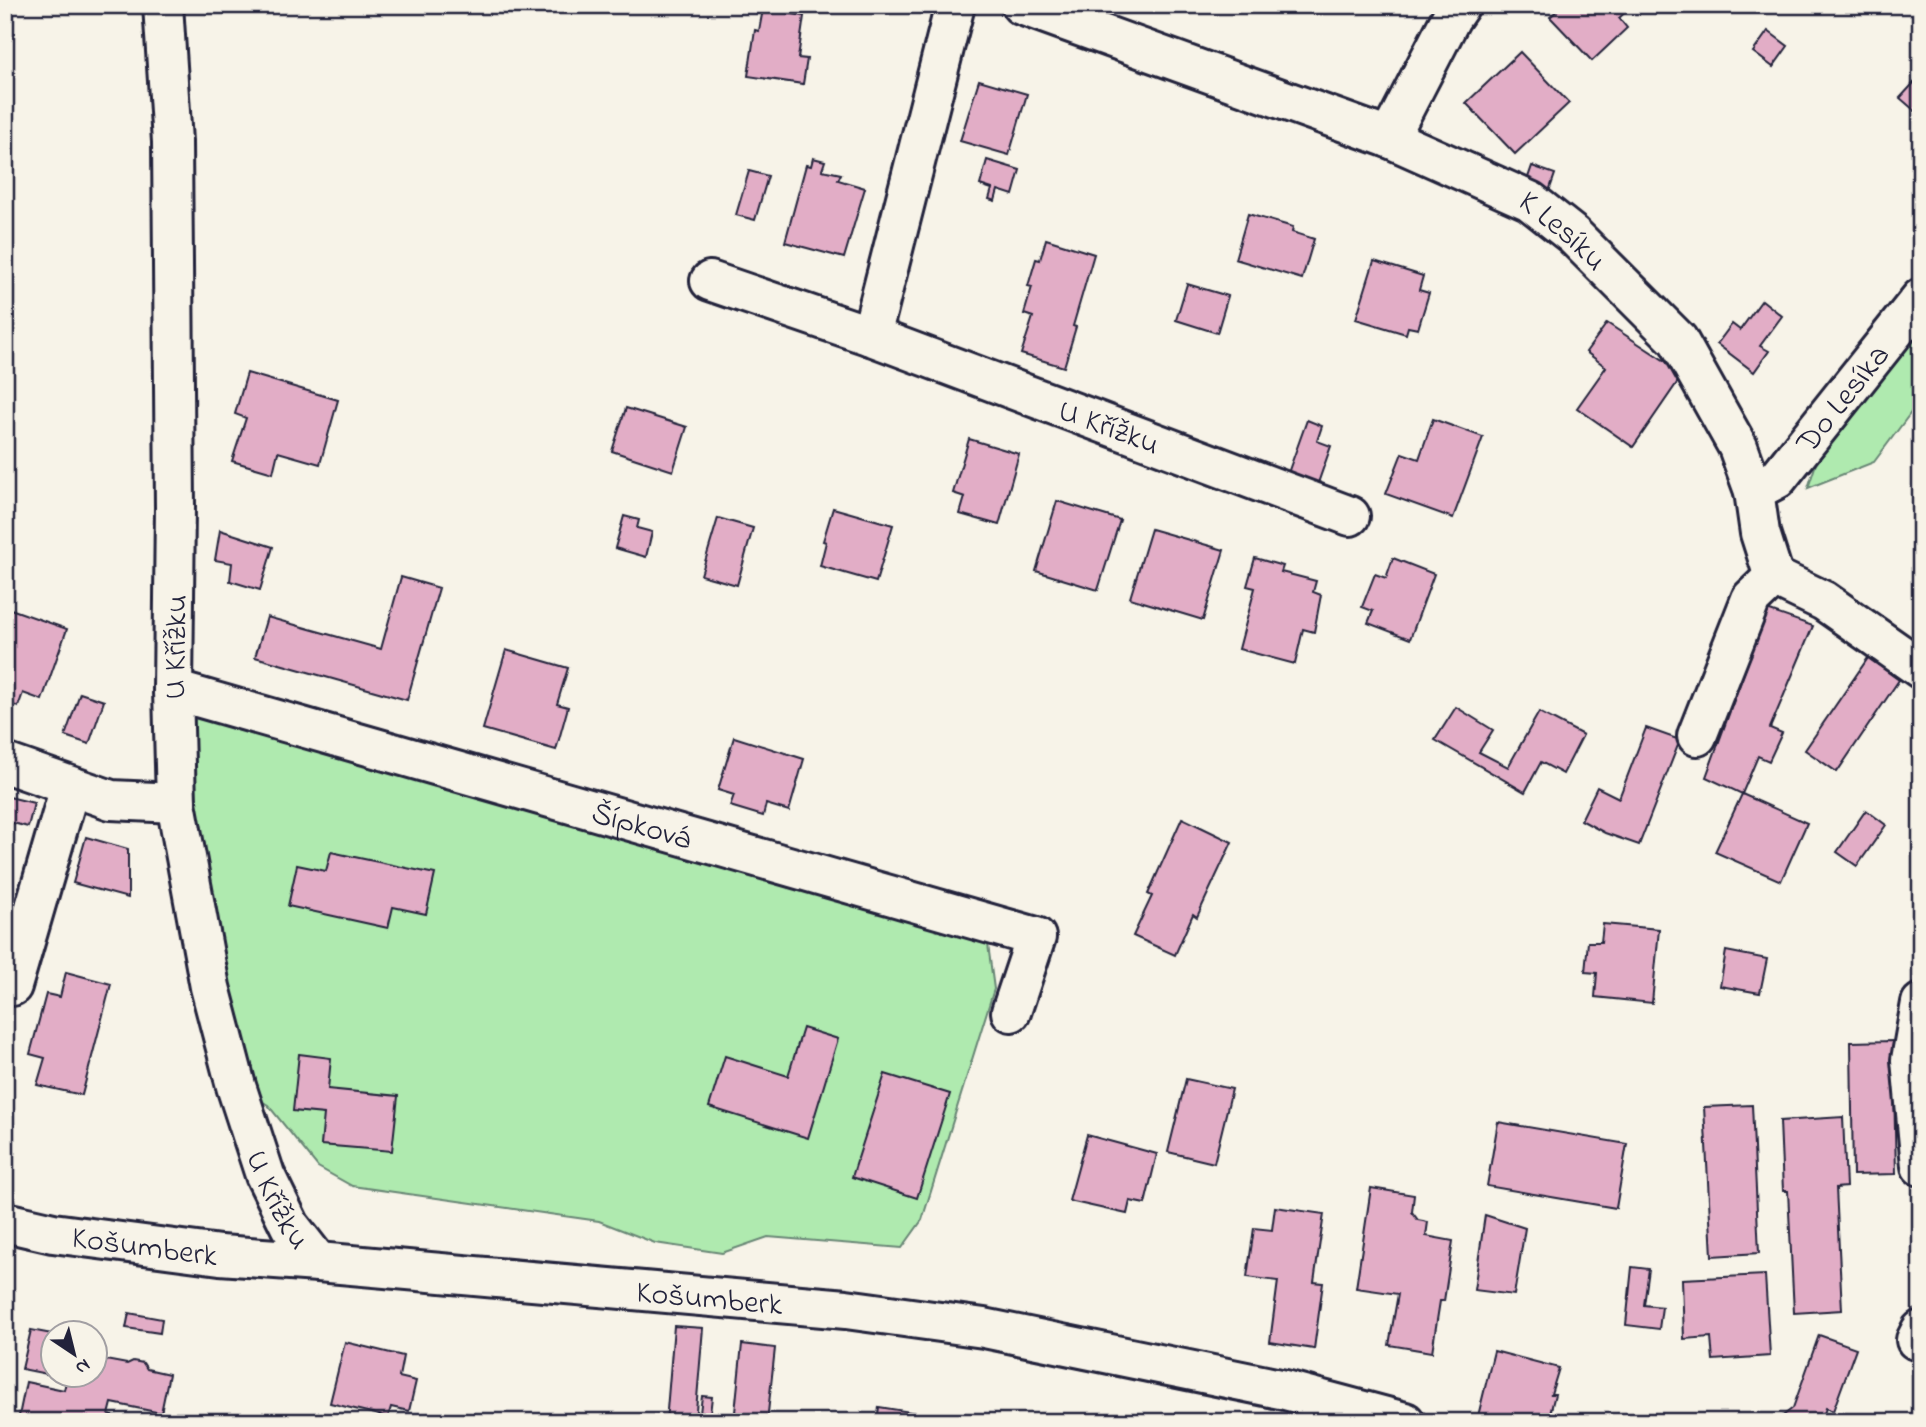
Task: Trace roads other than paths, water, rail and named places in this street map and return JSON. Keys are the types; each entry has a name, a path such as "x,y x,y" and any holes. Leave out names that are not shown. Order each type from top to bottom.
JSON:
{"street":[{"name":"U Křížku","path":"163,5 172,142 175,507 173,690 176,803 210,987 236,1086 264,1175 290,1226 318,1262"},
{"path":"871,336 955,5"},
{"name":"K Lesíku","path":"1021,5 1389,138 1530,201 1573,235 1678,340 1738,447 1754,491 1760,533 1774,577"},
{"path":"1389,138 1460,5"},
{"name":"U Křížku","path":"710,281 871,336 1350,516"},
{"name":"Do Lesíka","path":"1754,491 1777,479 1921,298"},
{"path":"1697,736 1751,599 1774,577 1824,601 1921,669"},
{"name":"Šípková","path":"173,690 1036,937 1011,1012"},
{"path":"5,763 111,800 176,803"},
{"path":"12,986 70,787"},
{"path":"1921,1003 1912,1060 1921,1166"},
{"name":"Košumberk","path":"5,1222 53,1233 220,1255 846,1309 984,1328 1285,1390 1405,1422"}]}
